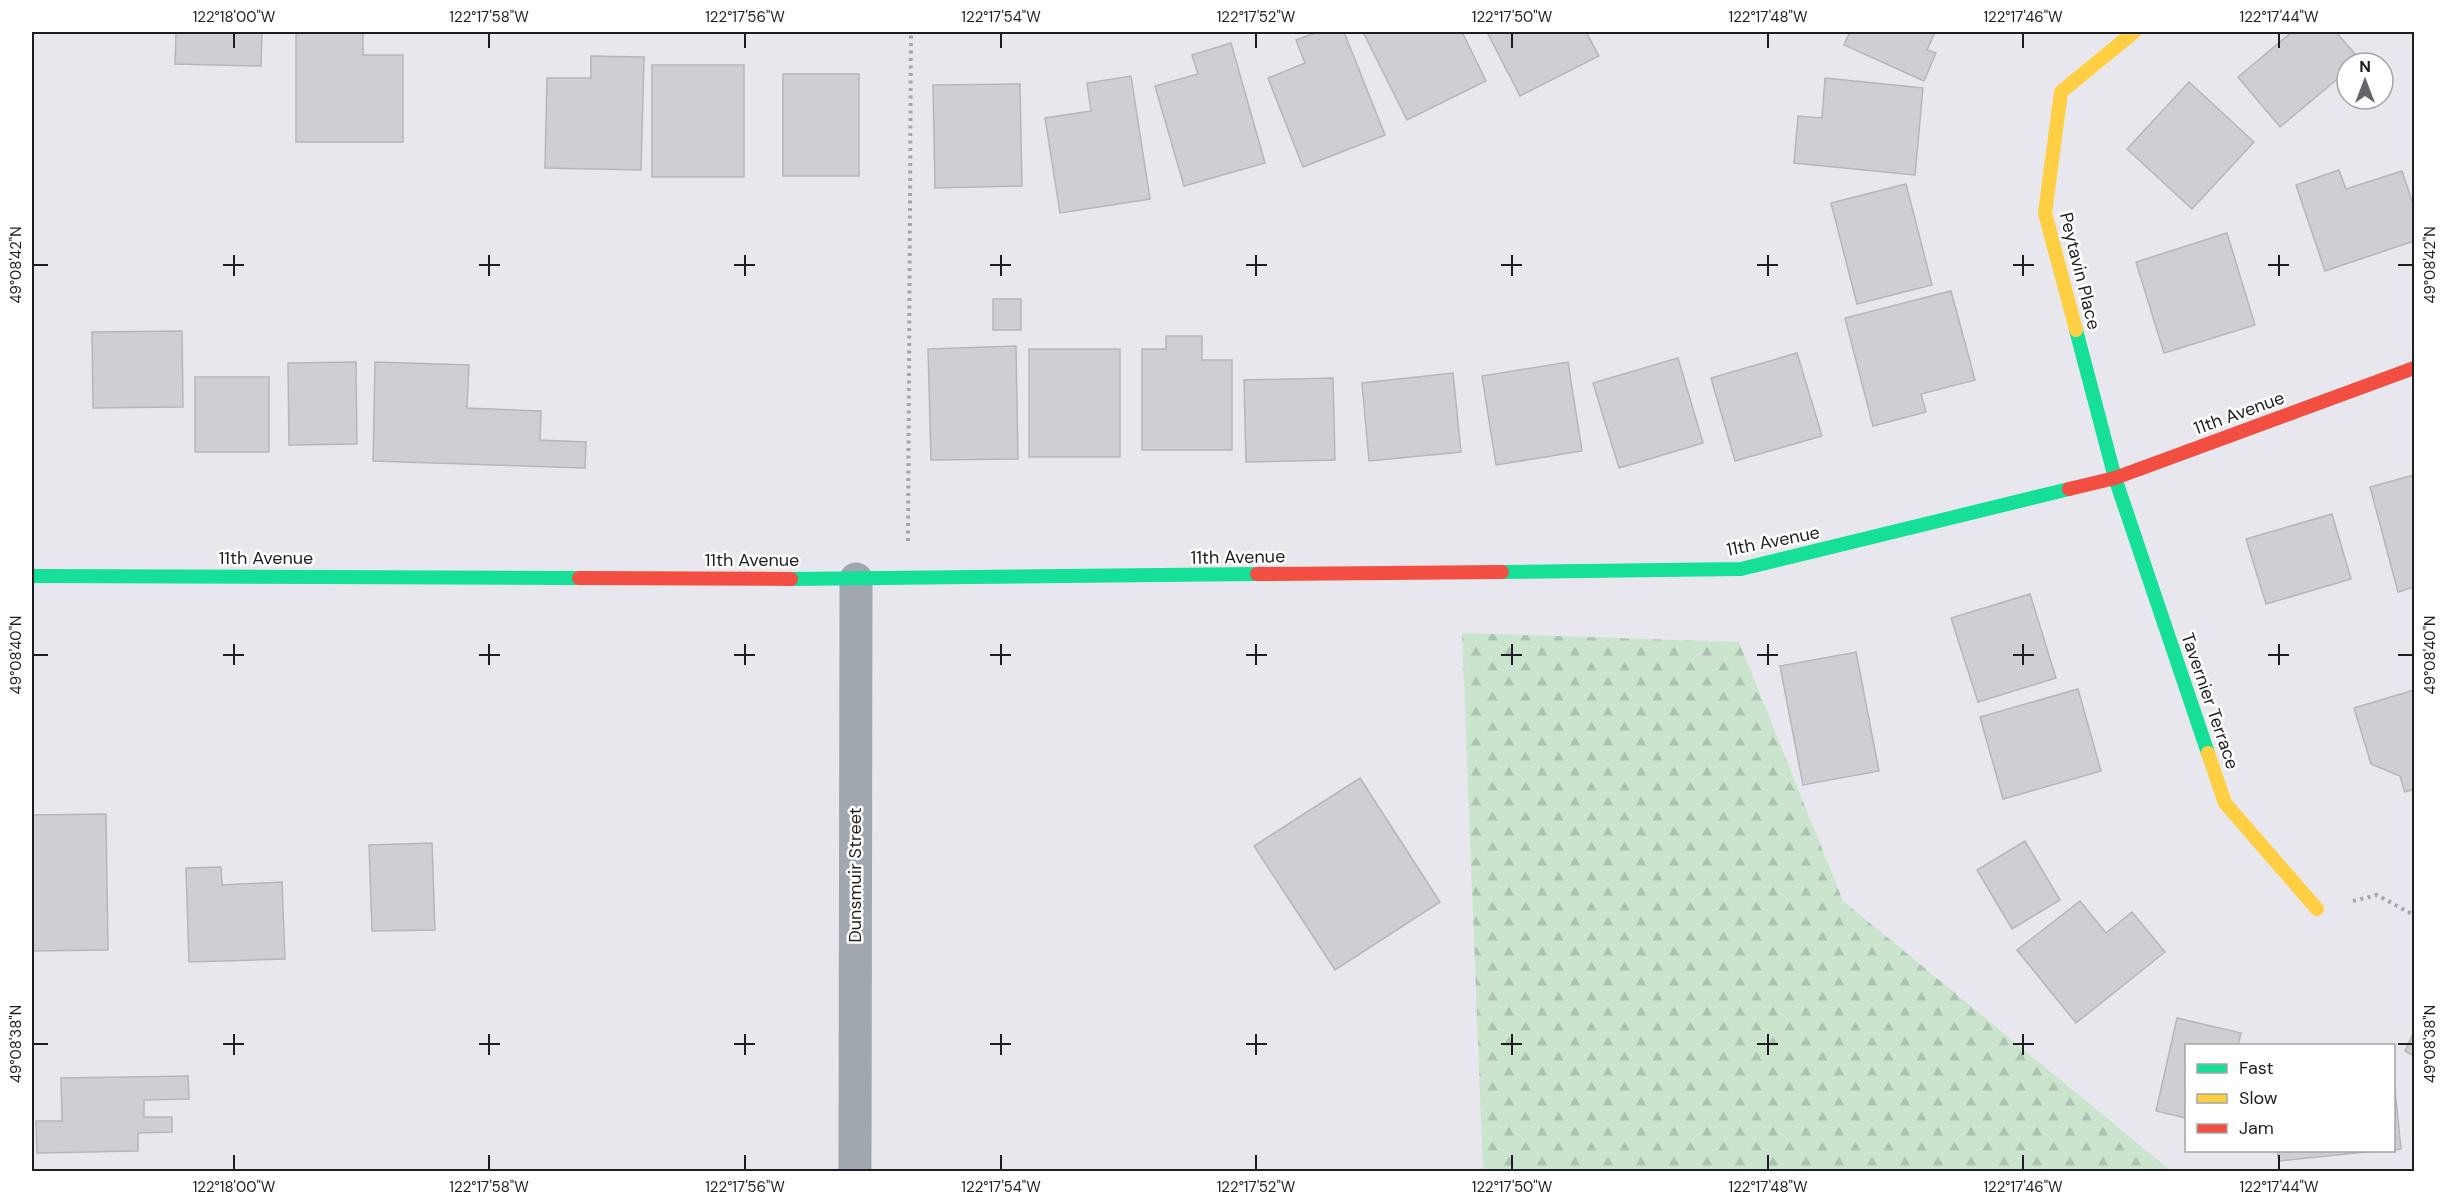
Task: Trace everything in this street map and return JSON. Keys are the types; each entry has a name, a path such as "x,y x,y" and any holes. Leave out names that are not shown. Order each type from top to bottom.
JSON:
{"street":[{"name":"Peytavin Place","path":"2115,478 2045,213 2061,93 2134,32"},
{"name":"11th Avenue","path":"32,576 856,579 1741,569 2115,478 2415,368"},
{"name":"Tavernier Terrace","path":"2115,478 2225,803 2317,909"},
{"name":"Dunsmuir Street","path":"855,1172 856,579"}],"path":[{"path":"907,578 911,32"},
{"path":"2317,909 2377,895 2415,915"}],"green space":[{"path":"1462,633 1739,642 1843,901 2171,1171 1483,1171"}],"building":[{"path":"176,32 262,32 261,66 175,64"},
{"path":"296,32 363,32 363,55 403,55 403,142 296,142"},
{"path":"1318,32 1344,32 1385,135 1303,167 1268,78 1305,63 1296,40"},
{"path":"1363,32 1462,32 1486,81 1407,120"},
{"path":"1487,32 1586,32 1599,56 1520,96"},
{"path":"1850,32 1935,32 1927,50 1936,53 1924,81 1844,45"},
{"path":"2292,32 2336,32 2352,51 2335,51 2335,81 2280,127 2238,77"},
{"path":"1231,43 1265,163 1184,186 1155,86 1198,74 1192,55"},
{"path":"591,56 644,57 641,170 545,168 547,78 591,78"},
{"path":"652,65 744,65 744,177 652,177"},
{"path":"783,74 859,74 859,176 783,176"},
{"path":"1131,76 1150,199 1060,213 1045,118 1091,111 1087,83"},
{"path":"1825,78 1923,88 1915,175 1794,163 1798,116 1822,118"},
{"path":"2189,82 2254,142 2192,209 2127,149"},
{"path":"1020,84 1022,186 935,188 933,85"},
{"path":"2339,170 2346,189 2402,171 2414,207 2414,241 2325,271 2296,185"},
{"path":"1906,184 1932,285 1857,304 1831,203"},
{"path":"2227,233 2255,325 2164,353 2136,262"},
{"path":"1951,291 1975,380 1921,394 1926,412 1873,426 1845,318"},
{"path":"993,299 1021,299 1021,330 993,330"},
{"path":"182,331 183,407 93,408 92,332"},
{"path":"1166,336 1202,336 1202,360 1232,360 1232,450 1142,450 1142,349 1166,349"},
{"path":"1016,346 1018,459 931,460 928,349"},
{"path":"1029,349 1120,349 1120,457 1029,457"},
{"path":"1797,353 1822,436 1735,461 1711,378"},
{"path":"1678,358 1703,443 1619,468 1593,383"},
{"path":"356,362 357,444 289,445 288,363"},
{"path":"375,362 469,365 467,408 541,411 540,440 586,442 585,468 373,461"},
{"path":"1568,362 1582,451 1496,465 1482,376"},
{"path":"1453,373 1461,452 1369,461 1362,383"},
{"path":"195,377 269,377 269,452 195,452"},
{"path":"1333,378 1335,460 1246,462 1244,380"},
{"path":"2414,475 2414,587 2398,592 2370,487"},
{"path":"2332,514 2351,579 2266,604 2246,539"},
{"path":"2030,594 2056,678 1978,702 1951,618"},
{"path":"1856,652 1879,771 1803,785 1780,666"},
{"path":"2078,689 2101,771 2003,799 1980,717"},
{"path":"2414,690 2414,789 2405,792 2400,776 2371,764 2354,708"},
{"path":"1360,778 1440,902 1335,970 1254,846"},
{"path":"106,814 108,950 32,951 32,815"},
{"path":"2025,841 2060,900 2012,929 1977,870"},
{"path":"432,843 435,930 372,931 369,845"},
{"path":"221,867 222,885 282,882 285,959 189,962 186,868"},
{"path":"2080,901 2106,933 2132,912 2165,952 2076,1023 2017,950"},
{"path":"2177,1018 2241,1033 2238,1044 2185,1044 2185,1118 2156,1111"},
{"path":"2414,1032 2414,1056 2405,1051"},
{"path":"188,1076 189,1099 144,1100 144,1117 172,1117 172,1132 138,1133 138,1151 37,1153 36,1121 62,1121 61,1078"},
{"path":"2395,1090 2401,1149 2395,1150"},
{"path":"2277,1152 2366,1152 2279,1161"}],"traffic: fast":[{"path":"2076,330 2115,478 2208,753"},
{"path":"1502,572 1741,569 2069,489"},
{"path":"791,579 1257,574"},
{"path":"32,576 579,578"}],"traffic: slow":[{"path":"2076,330 2045,213 2061,92 2134,32"},
{"path":"2208,753 2225,803 2317,909"}],"traffic: jam":[{"path":"2069,489 2115,478 2414,368"},
{"path":"1257,574 1502,572"},
{"path":"579,578 791,579"}]}
